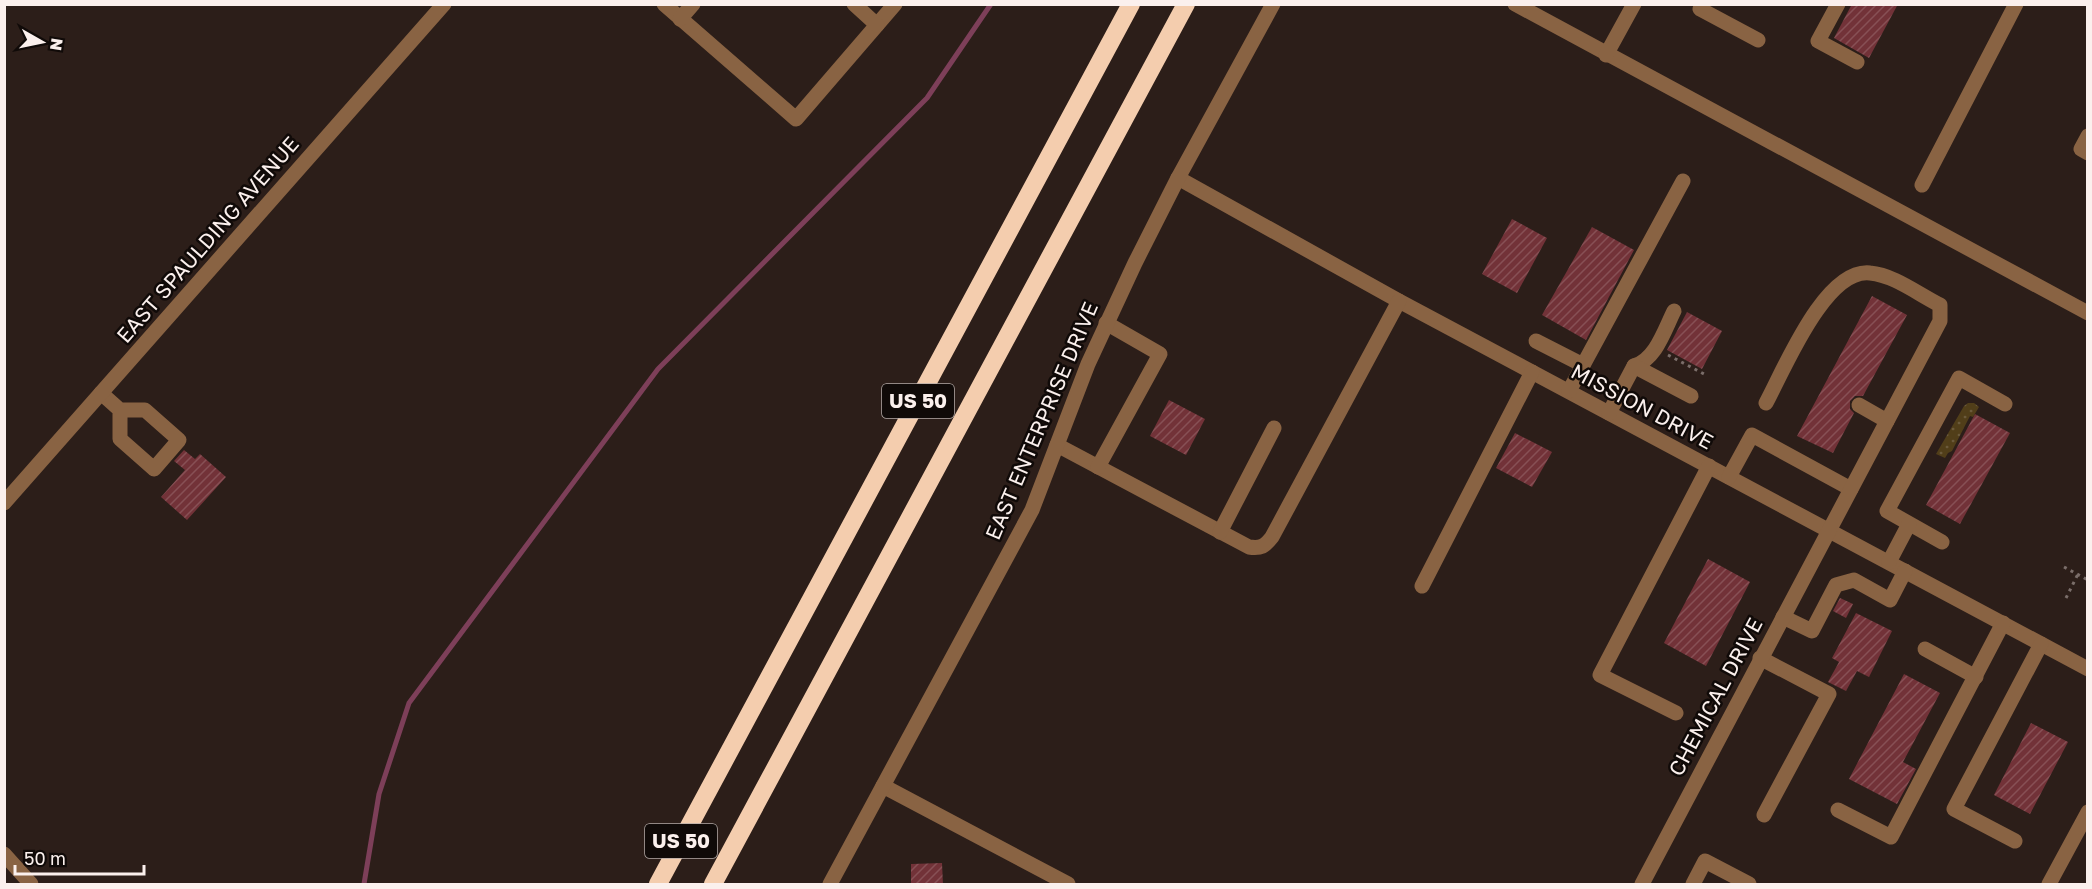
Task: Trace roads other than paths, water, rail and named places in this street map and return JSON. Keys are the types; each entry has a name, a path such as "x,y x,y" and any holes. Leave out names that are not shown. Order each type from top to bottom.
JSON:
{"highway":[{"name":"US 50","path":"658,885 1131,4"},
{"name":"US 50","path":"713,885 1186,4"},
{"path":"723,885 765,788"},
{"path":"647,885 705,797"}],"street":[{"name":"EAST SPAULDING AVENUE","path":"4,503 444,4"},
{"path":"664,4 796,119 895,4"},
{"path":"680,19 693,4"},
{"path":"854,4 877,25"},
{"name":"EAST ENTERPRISE DRIVE","path":"830,885 1032,510 1106,323 1178,178 1273,4"},
{"path":"1515,4 2088,313"},
{"path":"1606,55 1634,4"},
{"path":"1703,4 1700,9 1758,40"},
{"path":"1838,4 1818,41 1857,62"},
{"path":"1922,184 2016,4"},
{"path":"2088,136 2081,149 2088,153"},
{"name":"MISSION DRIVE","path":"1178,178 1399,301 2088,669"},
{"path":"1569,392 1683,181"},
{"name":"CHEMICAL DRIVE","path":"1642,885 1940,321 1942,315 1940,305 1884,275 1867,272 1854,276 1830,291 1814,313 1766,404"},
{"path":"1057,445 1220,532 1249,547 1258,549 1265,546 1272,537 1399,301"},
{"path":"1609,413 1634,366 1648,358 1655,349 1674,311"},
{"path":"1098,467 1160,354 1106,323"},
{"path":"1536,340 1583,365"},
{"path":"1634,366 1691,396"},
{"path":"1422,586 1532,372"},
{"path":"1942,542 1887,511 1959,378 2005,404"},
{"path":"101,393 120,410"},
{"path":"1858,405 1887,421"},
{"path":"1220,532 1274,428"},
{"path":"1729,477 1752,435 1851,489"},
{"path":"1676,713 1600,675 1709,466"},
{"path":"1889,562 1909,524"},
{"path":"1783,616 1812,631 1836,585 1854,580 1890,600 1905,571"},
{"path":"1838,810 1891,837 2003,623"},
{"path":"2015,841 1954,809 2041,644"},
{"path":"1925,649 1976,677"},
{"path":"1760,658 1829,694 1764,815"},
{"path":"883,786 1052,881 1068,885"},
{"path":"2049,885 2088,812"},
{"path":"4,854 31,885"},
{"path":"1693,885 1705,861 1749,885"}],"waterway":[{"path":"364,884 379,794 409,703 658,369 927,98 991,4"}]}
